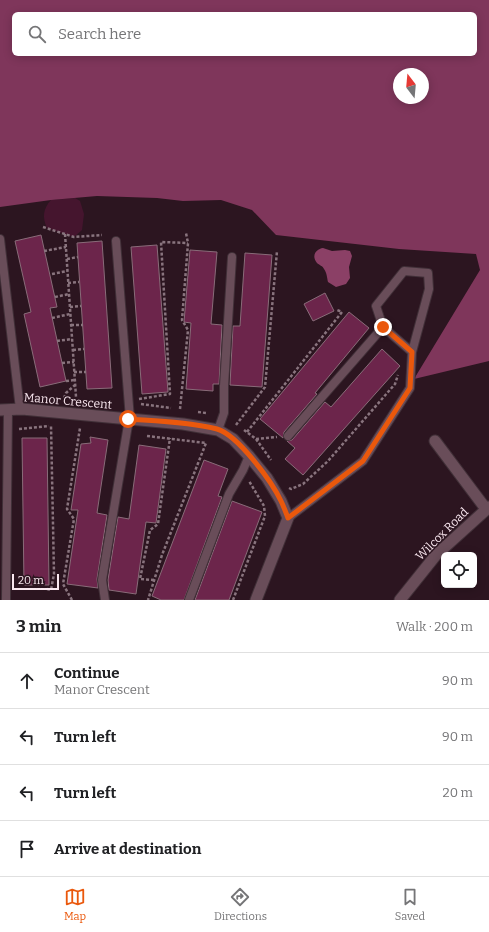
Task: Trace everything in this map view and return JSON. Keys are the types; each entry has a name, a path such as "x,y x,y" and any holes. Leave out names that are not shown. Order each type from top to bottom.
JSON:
{"street":[{"name":"Manor Crescent","path":"4,410 20,409 183,424 218,430 233,439 267,478 281,501 288,518"},
{"path":"435,442 487,508"},
{"name":"Wilcox Road","path":"400,600 436,555 487,508"},
{"path":"256,600 288,518"}],"lane":[{"path":"0,239 20,409"},
{"path":"105,600 102,580 129,419 116,241"},
{"path":"218,430 224,413 224,386 232,257"},
{"path":"288,518 363,461 410,388 412,352 429,289 428,273 404,271 376,306 383,327 412,352"},
{"path":"288,436 383,327"},
{"path":"4,410 6,600"},
{"path":"189,600 229,494 243,470 249,456"}],"path":[{"path":"43,227 74,237 102,235"},
{"path":"180,409 188,330 182,320 188,243 186,233"},
{"path":"65,234 76,397"},
{"path":"187,410 136,403 137,399 170,394 161,242 188,243"},
{"path":"44,251 66,247"},
{"path":"236,425 265,387 277,251"},
{"path":"67,259 78,257"},
{"path":"52,274 67,271"},
{"path":"68,283 80,282"},
{"path":"54,297 69,294"},
{"path":"70,307 81,306"},
{"path":"247,432 342,312 337,310"},
{"path":"52,318 70,314"},
{"path":"71,325 83,325"},
{"path":"57,341 72,339"},
{"path":"73,350 84,349"},
{"path":"62,363 74,362"},
{"path":"286,485 291,489 303,484 328,461 395,384 400,369"},
{"path":"74,372 86,372"},
{"path":"66,381 75,380"},
{"path":"64,398 66,393 75,384"},
{"path":"194,411 206,413"},
{"path":"229,422 256,439 272,461"},
{"path":"47,589 51,590 54,574 50,425"},
{"path":"72,600 63,584 74,519 67,509 80,428"},
{"path":"147,436 206,443 162,555 148,600"},
{"path":"256,439 279,437"},
{"path":"154,580 140,579 150,530 158,524 170,438"},
{"path":"233,600 265,516 264,506 248,478"}],"shaded area":[{"path":"0,0 489,0 489,361 414,379 480,270 476,254 399,249 276,235 252,210 221,200 183,201 157,198 97,196 51,200 0,207"},
{"path":"75,198 80,201 84,214 82,230 74,237 47,228 44,220 44,213 51,200"},
{"path":"323,248 332,251 350,251 352,256 349,267 350,278 346,284 336,287 328,282 323,267 317,263 314,258 316,251"}],"building":[{"path":"41,235 57,307 50,308 66,381 40,387 24,314 31,312 15,241"},
{"path":"102,241 112,388 87,389 77,243"},
{"path":"157,245 168,392 142,394 131,247"},
{"path":"190,250 217,252 211,324 222,325 219,384 213,384 213,391 186,389 191,323 184,322"},
{"path":"245,253 272,255 262,387 230,385 233,326 240,326"},
{"path":"325,293 334,311 313,321 304,304"},
{"path":"349,312 369,328 315,393 317,394 284,432 283,438 260,419"},
{"path":"382,349 400,366 303,475 285,459 295,448 287,441 292,440 325,402 331,407"},
{"path":"90,437 108,440 97,513 107,515 97,579 98,588 67,584 78,510 71,510 81,444 91,443"},
{"path":"22,438 47,438 49,585 24,585"},
{"path":"139,445 166,449 156,523 146,522 136,594 109,590 108,580 118,517 129,519"},
{"path":"204,460 228,469 218,496 222,497 184,600 161,600 152,596"},
{"path":"232,501 262,512 229,600 195,600"}],"route":[{"path":"128,419 183,424 218,430 233,439 267,478 281,501 288,518 363,461 410,388 412,352 383,327"}]}
